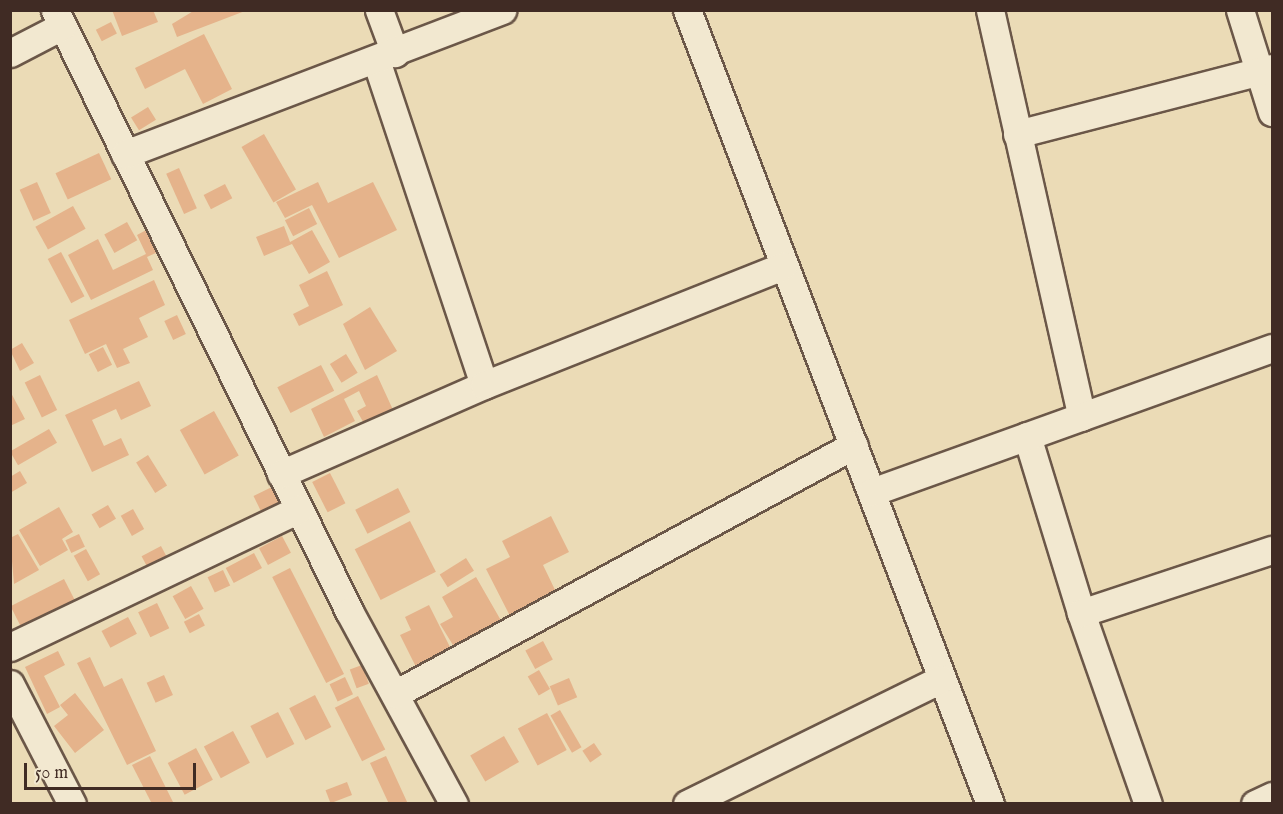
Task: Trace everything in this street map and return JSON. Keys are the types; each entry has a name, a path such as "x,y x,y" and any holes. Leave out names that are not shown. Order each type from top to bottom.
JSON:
{"street":[{"path":"379,10 386,56 483,385"},
{"path":"125,154 502,10"},
{"path":"687,10 990,804"},
{"path":"990,10 1082,417"},
{"path":"1240,10 1266,70 1272,112"},
{"path":"10,53 59,18 281,474 454,804"},
{"path":"1017,134 1266,70"},
{"path":"281,474 483,385 783,266"},
{"path":"872,492 1272,348"},
{"path":"1028,436 1081,613 1148,804"},
{"path":"395,694 854,445"},
{"path":"10,647 299,509"},
{"path":"1081,613 1272,550"},
{"path":"687,804 942,679"},
{"path":"10,684 72,804"},
{"path":"1255,804 1272,796"}],"building":[{"path":"112,10 153,10 158,22 122,36"},
{"path":"195,10 245,11 177,37 172,24"},
{"path":"111,22 117,34 102,41 96,30"},
{"path":"204,34 232,89 203,104 185,69 145,89 135,68"},
{"path":"148,107 156,120 139,130 131,118"},
{"path":"264,134 296,189 273,202 241,147"},
{"path":"99,153 111,179 68,200 55,173"},
{"path":"179,168 197,208 184,214 166,174"},
{"path":"37,182 51,213 33,221 20,190"},
{"path":"318,182 328,203 373,182 397,230 339,258 312,205 285,218 276,202"},
{"path":"225,184 232,198 211,209 204,195"},
{"path":"73,206 86,229 48,250 35,227"},
{"path":"309,208 317,224 293,236 285,220"},
{"path":"127,222 137,240 114,253 104,235"},
{"path":"284,226 290,242 312,230 330,262 309,274 292,244 264,256 256,237"},
{"path":"150,228 160,251 147,257 153,270 91,300 68,255 98,239 113,270 146,254 137,235"},
{"path":"61,252 84,296 71,303 48,259"},
{"path":"327,271 343,305 299,326 293,314 309,306 299,285"},
{"path":"154,280 165,305 139,318 148,337 123,349 130,363 117,368 106,344 85,354 69,320"},
{"path":"370,307 397,351 365,370 343,324"},
{"path":"177,315 186,334 173,340 164,321"},
{"path":"22,343 34,363 20,371 10,350"},
{"path":"103,347 112,365 98,372 89,354"},
{"path":"346,354 358,373 342,383 330,364"},
{"path":"321,365 334,391 291,413 277,387"},
{"path":"40,375 57,410 42,418 25,382"},
{"path":"377,375 394,412 366,427 357,411 366,406 359,391 344,399 355,421 324,437 311,409"},
{"path":"139,381 151,406 121,420 116,409 92,420 104,446 121,438 129,455 92,472 65,415"},
{"path":"10,391 25,419 10,426"},
{"path":"214,411 239,456 205,475 180,430"},
{"path":"49,429 57,443 18,465 10,452"},
{"path":"148,455 167,486 155,493 136,462"},
{"path":"20,471 27,483 10,493 10,477"},
{"path":"330,473 345,503 328,512 312,482"},
{"path":"276,485 288,510 266,521 254,496"},
{"path":"398,488 410,512 367,534 355,510"},
{"path":"108,505 116,519 100,528 92,514"},
{"path":"59,507 73,532 62,539 68,550 40,566 19,530"},
{"path":"133,509 144,529 132,536 121,516"},
{"path":"551,516 569,552 543,565 557,594 511,618 486,569 510,557 502,541"},
{"path":"410,521 436,572 381,600 355,549"},
{"path":"18,534 39,570 14,584 10,538"},
{"path":"79,534 85,547 71,553 65,540"},
{"path":"282,536 291,553 268,565 259,548"},
{"path":"161,546 168,559 149,570 142,556"},
{"path":"86,549 100,574 88,581 74,556"},
{"path":"254,553 262,568 234,583 226,568"},
{"path":"466,558 474,571 448,587 440,574"},
{"path":"290,568 344,674 326,683 272,577"},
{"path":"223,570 230,585 215,593 208,577"},
{"path":"476,577 503,624 456,650 440,624 453,617 442,597"},
{"path":"64,579 75,601 22,629 11,606"},
{"path":"191,586 204,609 185,619 173,596"},
{"path":"157,603 169,628 150,637 138,612"},
{"path":"429,605 452,651 417,669 400,635 411,630 405,617"},
{"path":"199,614 205,626 190,633 184,622"},
{"path":"128,617 137,634 110,648 102,631"},
{"path":"543,641 553,660 535,669 525,650"},
{"path":"58,651 65,665 44,676 60,707 47,714 25,667"},
{"path":"90,657 104,687 122,678 156,751 127,765 77,663"},
{"path":"362,665 369,684 357,688 350,669"},
{"path":"539,670 550,689 539,696 528,676"},
{"path":"164,675 173,695 156,703 147,683"},
{"path":"345,677 353,694 338,701 330,684"},
{"path":"569,678 577,697 558,706 550,686"},
{"path":"75,693 104,730 75,753 54,726 68,715 60,705"},
{"path":"315,695 331,727 306,740 289,708"},
{"path":"358,696 385,749 362,761 335,708"},
{"path":"560,710 582,747 572,753 550,716"},
{"path":"278,712 294,744 267,758 250,726"},
{"path":"547,713 567,750 538,766 518,728"},
{"path":"233,731 250,763 221,778 204,746"},
{"path":"504,736 519,762 485,781 470,756"},
{"path":"594,743 602,755 590,762 582,751"},
{"path":"196,748 213,780 185,795 168,763"},
{"path":"150,756 174,804 152,804 132,765"},
{"path":"386,756 408,804 389,804 370,763"},
{"path":"347,782 352,795 331,803 326,790"}]}
